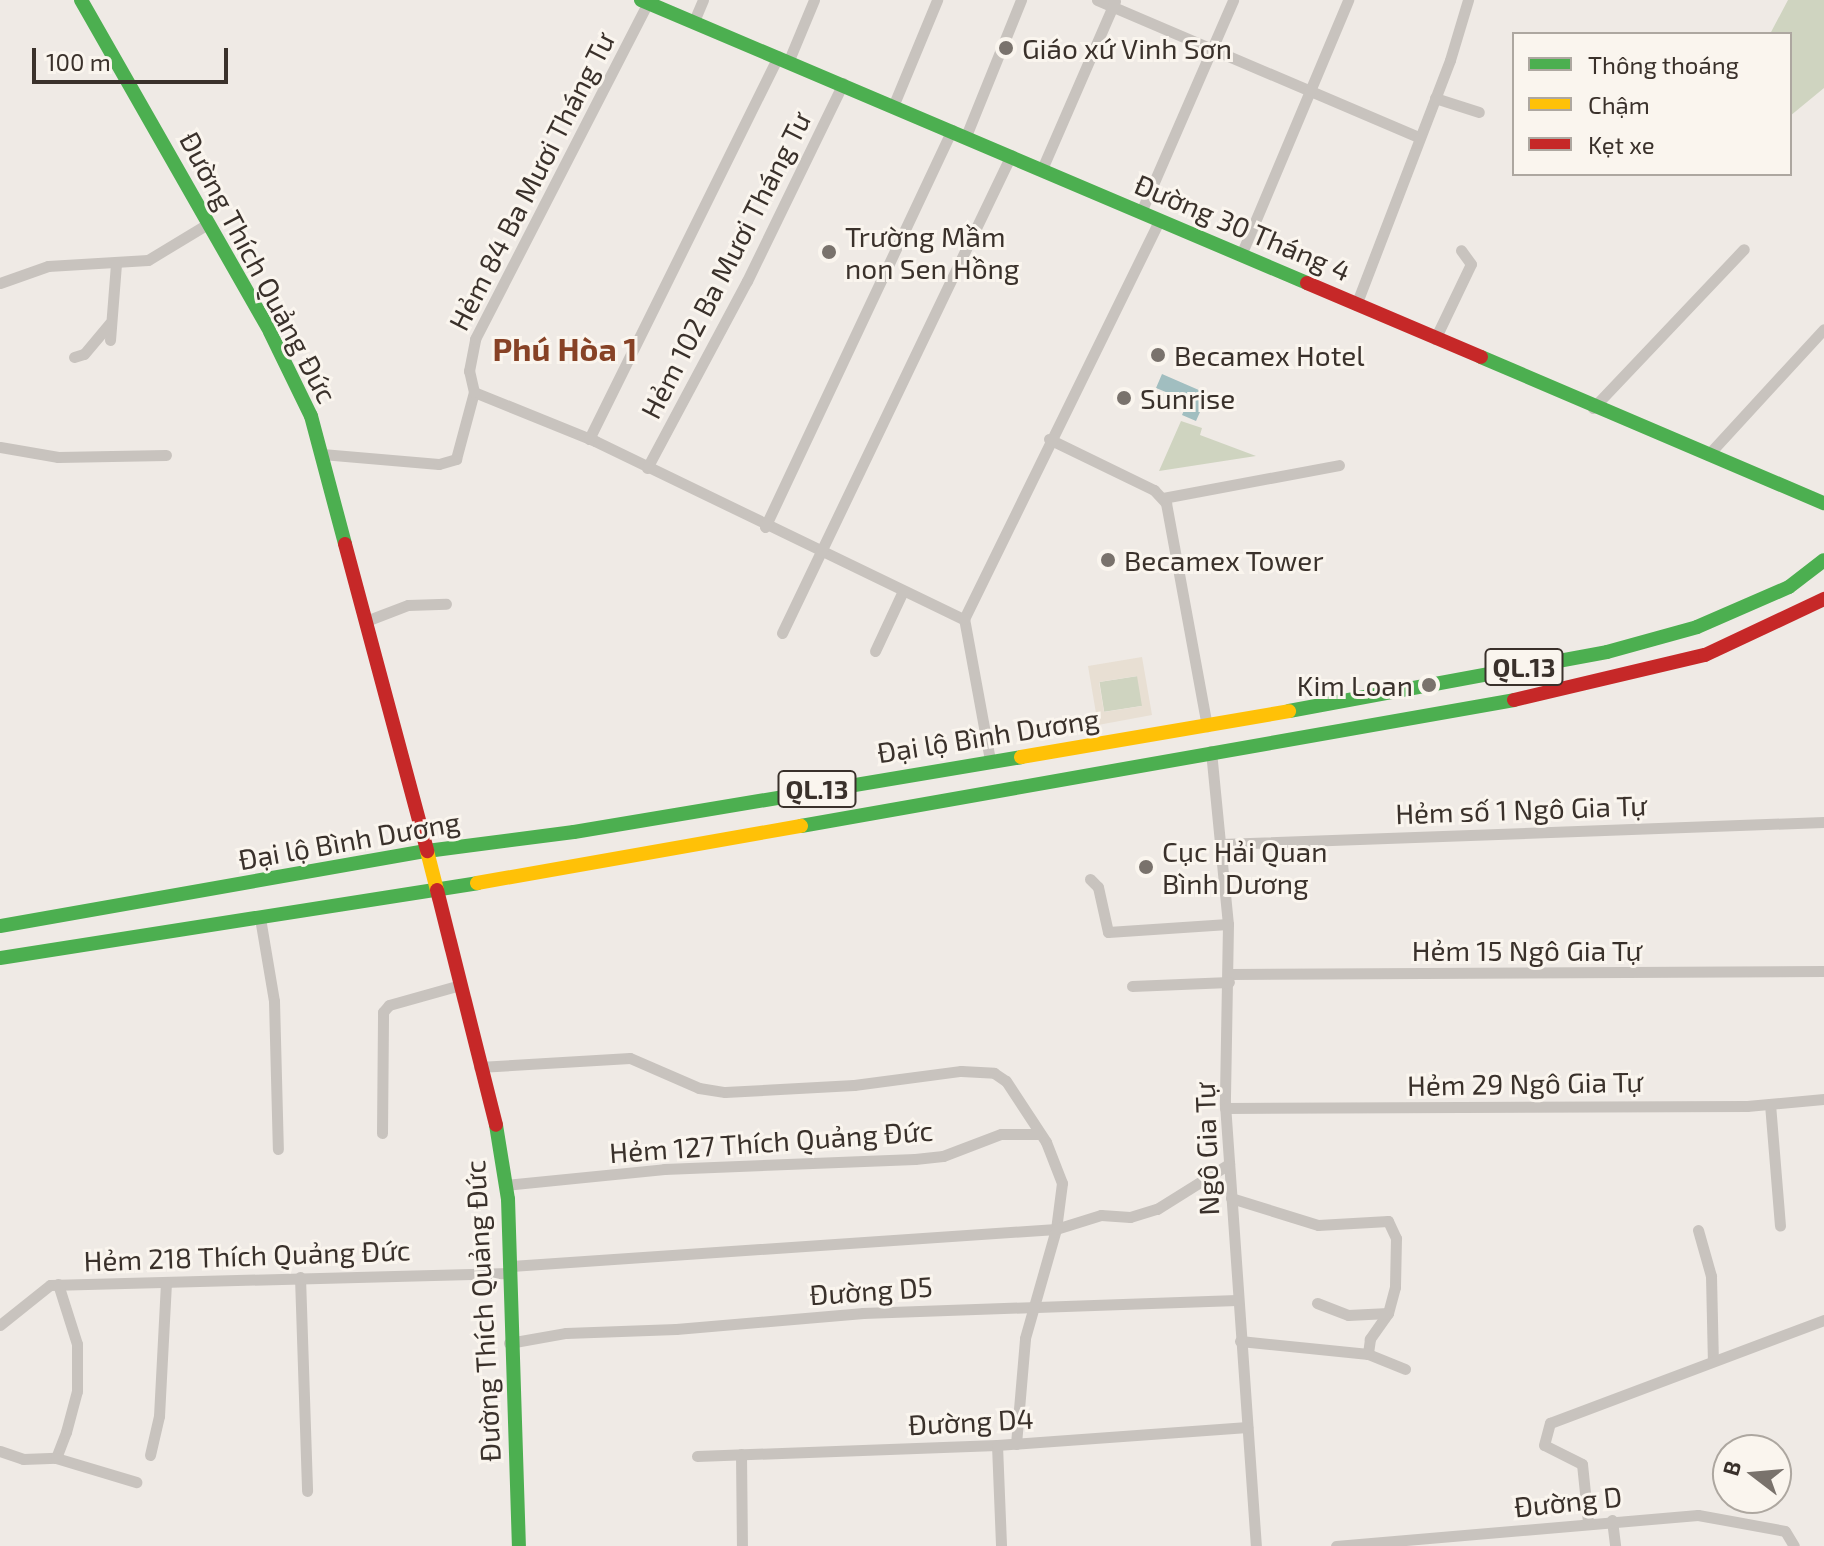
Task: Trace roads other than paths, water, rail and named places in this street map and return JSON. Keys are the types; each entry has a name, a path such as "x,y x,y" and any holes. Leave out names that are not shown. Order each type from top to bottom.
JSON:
{"main road":[{"name":"Đường Thích Quảng Đức","path":"81,0 270,332 311,416 322,454 437,890 479,1067 495,1117 505,1185 510,1270 509,1343 519,1546"},
{"name":"Đường 30 Tháng 4","path":"645,1 894,104 1593,408 1824,503"},
{"name":"Đại lộ Bình Dương","path":"0,926 427,851 574,832 1207,726 1607,652 1697,627 1789,587 1824,560"},
{"name":"Đại lộ Bình Dương","path":"0,958 437,890 1210,750 1521,699 1705,655 1824,599"},
{"path":"1207,726 1210,750"}],"street":[{"path":"694,21 703,0"},
{"path":"589,439 814,0"},
{"path":"894,104 937,0"},
{"path":"765,527 1021,0"},
{"path":"1097,0 1114,3 1211,50 1418,137"},
{"path":"1141,212 1233,0"},
{"path":"1241,255 1348,0"},
{"path":"1356,305 1435,98 1468,0"},
{"name":"Hẻm 84 Ba Mươi Tháng Tư","path":"322,454 439,464 456,459 474,392 469,371 475,339 645,1"},
{"path":"1042,169 1114,3"},
{"name":"Hẻm 102 Ba Mươi Tháng Tư","path":"647,468 747,281 843,83"},
{"path":"1435,98 1479,112"},
{"path":"782,633 818,551 1011,155"},
{"path":"990,760 964,619 1049,439 1160,219"},
{"path":"0,283 48,266 148,260 209,223"},
{"path":"1593,408 1744,249"},
{"path":"1435,339 1471,264 1461,250"},
{"path":"110,340 116,264"},
{"path":"74,357 84,354 110,323"},
{"path":"1708,455 1824,329"},
{"path":"474,392 589,439 765,527 964,619"},
{"path":"1049,439 1163,498 1339,465"},
{"path":"0,447 58,457 166,455"},
{"path":"1163,498 1207,726"},
{"path":"875,651 903,591"},
{"path":"366,621 408,605 446,604"},
{"name":"Ngô Gia Tự","path":"1210,750 1228,924 1230,978 1225,1108 1256,1546"},
{"name":"Hẻm số 1 Ngô Gia Tự","path":"1221,844 1824,822"},
{"path":"1090,879 1098,887 1108,932 1228,924"},
{"path":"260,918 274,1001 278,1149"},
{"name":"Hẻm 15 Ngô Gia Tự","path":"1132,986 1230,978 1824,971"},
{"path":"382,1133 383,1012 389,1005 460,985"},
{"path":"479,1067 630,1058 699,1088 725,1092 987,1072 1006,1081 1037,1134 1046,1142 1062,1183 1056,1229 1031,1306 1016,1444"},
{"name":"Hẻm 29 Ngô Gia Tự","path":"1225,1108 1770,1104 1824,1099"},
{"path":"1770,1104 1780,1226"},
{"name":"Hẻm 127 Thích Quảng Đức","path":"505,1185 664,1169 915,1159 943,1156 1001,1134 1037,1134"},
{"name":"Hẻm 218 Thích Quảng Đức","path":"0,1325 27,1298 58,1284 510,1270 1056,1229 1101,1215 1130,1217 1157,1209 1229,1164"},
{"path":"1231,1198 1318,1225 1388,1221 1396,1238 1395,1287 1388,1313 1370,1339 1368,1354"},
{"path":"1698,1230 1711,1276 1713,1361"},
{"path":"300,1277 307,1491"},
{"path":"150,1455 159,1416 166,1282"},
{"path":"56,1458 77,1391 77,1344 58,1284"},
{"name":"Đường D5","path":"509,1343 566,1333 1031,1306 1237,1300"},
{"path":"1317,1303 1348,1315 1388,1313"},
{"path":"1588,1522 1582,1464 1544,1445 1550,1423 1824,1320"},
{"path":"1240,1341 1368,1354 1405,1369"},
{"name":"Đường D4","path":"697,1456 1016,1444 1247,1427"},
{"path":"997,1445 1001,1546"},
{"path":"0,1451 23,1459 56,1458 136,1482"},
{"path":"741,1454 742,1546"},
{"name":"Đường D","path":"1336,1546 1588,1522 1698,1515 1750,1522 1785,1531 1794,1546"},
{"path":"1612,1520 1615,1546"}],"water":[{"path":"1162,374 1208,394 1196,421 1182,415 1188,401 1156,388"}],"place":[{"name":"Giáo xứ Vinh Sơn","path":"1006,48"},
{"name":"Trường Mầm non Sen Hồng","path":"829,252"},
{"name":"Becamex Hotel","path":"1158,355"},
{"name":"Sunrise","path":"1124,398"},
{"name":"Becamex Tower","path":"1108,560"},
{"name":"Kim Loan","path":"1429,685"},
{"name":"Cục Hải Quan Bình Dương","path":"1146,867"}],"district":[{"name":"Phú Hòa 1","path":"565,348"}]}
